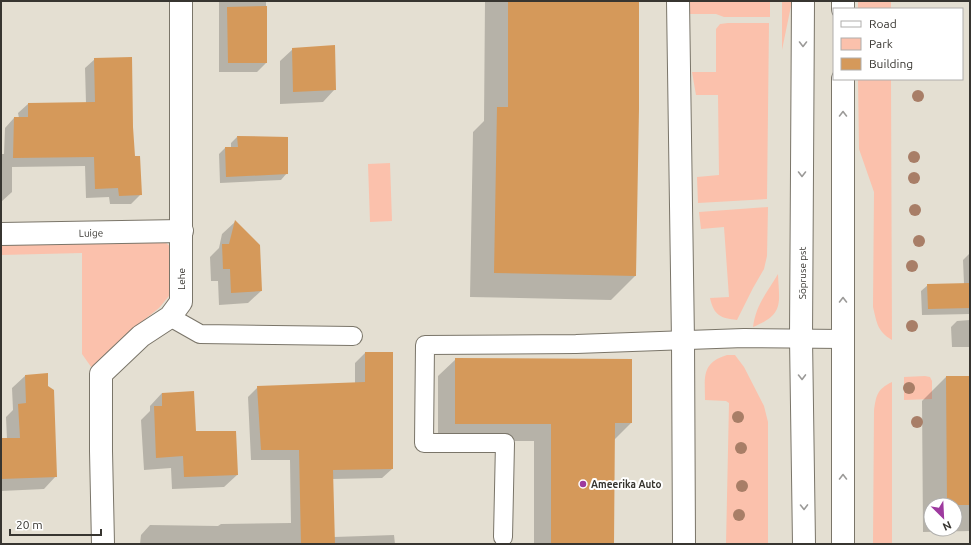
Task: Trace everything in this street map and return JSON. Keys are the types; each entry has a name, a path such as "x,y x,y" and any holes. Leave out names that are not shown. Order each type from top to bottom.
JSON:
{"street":[{"name":"Lehe","path":"103,544 101,374 141,336 170,317 181,302 181,1"},
{"path":"678,1 683,341 684,544"},
{"name":"Sõpruse pst","path":"803,1 801,338 804,544"},
{"path":"843,80 843,544"},
{"name":"Luige","path":"1,234 182,231"}],"lane":[{"path":"170,317 200,334 353,336"},
{"path":"503,537 505,443 424,443 425,345 683,341 744,338 842,339"}],"green space":[{"path":"687,1 770,1 770,17 724,17 716,14 687,14"},
{"path":"782,1 792,1 782,50"},
{"path":"858,1 891,1 891,8 858,8"},
{"path":"769,23 767,199 698,203 697,177 719,175 718,95 696,95 692,72 716,72 716,29 720,24"},
{"path":"858,80 891,80 892,340 880,330 873,307 874,192 859,149"},
{"path":"390,163 392,221 370,222 368,164"},
{"path":"768,207 767,256 764,269 737,320 722,317 714,309 710,298 729,297 724,227 701,229 699,212"},
{"path":"165,242 174,250 173,286 169,296 159,308 123,337 94,371 82,354 82,253 1,255 1,244"},
{"path":"778,274 778,306 771,317 753,327 759,305"},
{"path":"727,355 735,355 744,367 764,406 768,422 768,544 726,544 729,403 726,401 705,400 705,378 706,372 713,362"},
{"path":"904,377 930,377 932,381 932,399 904,400"},
{"path":"892,382 892,544 873,544 874,411 880,390"}],"building":[{"path":"508,1 639,1 636,276 494,273 497,107 508,107"},
{"path":"267,6 267,63 228,63 227,7"},
{"path":"335,45 336,90 293,92 292,48"},
{"path":"132,57 135,156 140,156 142,195 119,196 118,188 95,189 94,157 13,158 14,117 28,117 28,103 95,102 94,58"},
{"path":"237,136 288,137 288,174 226,177 225,147 238,147"},
{"path":"235,220 260,245 262,291 231,293 230,269 223,269 222,244 229,244"},
{"path":"970,283 970,308 928,309 927,284"},
{"path":"365,352 393,352 393,469 333,470 335,544 301,544 299,450 261,450 257,386 365,382"},
{"name":"Ameerika Auto","path":"455,358 632,359 632,423 615,423 614,544 551,544 551,424 455,424"},
{"path":"48,373 48,386 54,390 57,477 1,479 1,438 20,438 18,404 26,403 25,375"},
{"path":"946,376 970,376 970,505 963,505 963,497 947,497"},
{"path":"194,391 196,431 236,431 238,475 184,477 183,456 156,458 154,406 162,406 162,393"}],"place":[{"name":"Ameerika Auto","path":"583,484"}]}
